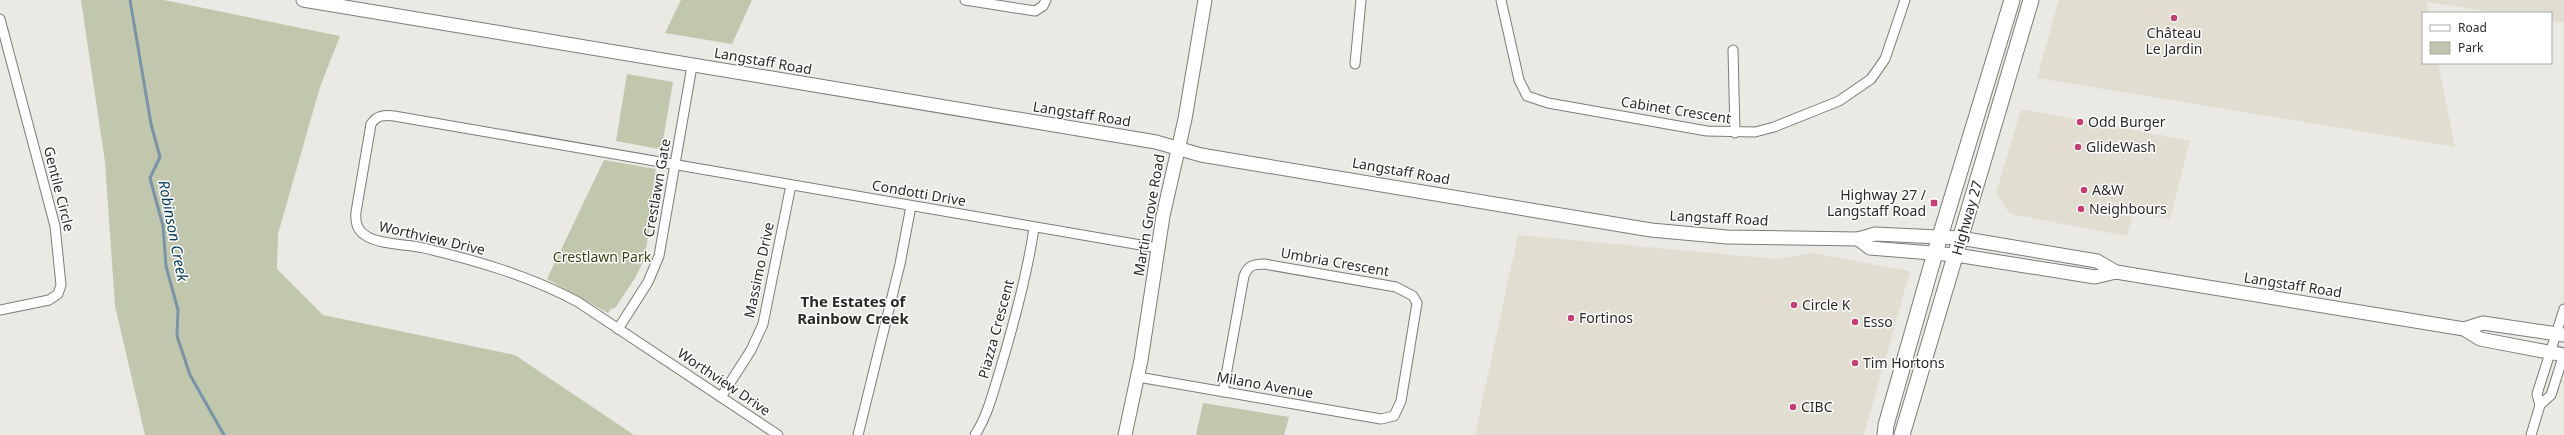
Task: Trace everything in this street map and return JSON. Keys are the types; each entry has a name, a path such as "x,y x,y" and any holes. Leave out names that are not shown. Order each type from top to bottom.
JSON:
{"main road":[{"name":"Highway 27","path":"1886,435 1886,425 1935,253 2012,0"},
{"name":"Highway 27","path":"1902,435 2030,0"}],"street":[{"name":"Langstaff Road","path":"303,0 692,66 1156,142 1201,155 1651,230 1727,237 1858,239 1874,234 1960,238 2097,261 2116,272 2464,329 2480,339 2564,355"},
{"path":"965,0 1035,11 1043,6 1046,0"},
{"name":"Martin Grove Road","path":"1125,435 1138,377 1158,248 1206,0"},
{"path":"1355,64 1361,0"},
{"name":"Cabinet Crescent","path":"1502,0 1519,80 1527,96 1548,103 1707,131 1735,133 1754,132 1774,127 1839,101 1861,88 1885,60 1905,0"},
{"name":"Gentile Circle","path":"0,19 2,34 55,226 62,285 58,294 49,300 0,310"},
{"path":"1733,50 1735,133"},
{"name":"Crestlawn Gate","path":"618,328 654,270 675,166 692,66"},
{"name":"Worthview Drive","path":"675,166 388,115 374,119 371,124 355,222 359,231 369,237 449,254 530,279 578,302 778,435"},
{"name":"Condotti Drive","path":"675,166 1158,248"},
{"name":"Massimo Drive","path":"721,397 751,350 763,324 791,185"},
{"path":"858,435 900,264 911,206"},
{"name":"Piazza Crescent","path":"975,435 986,416 1005,351 1023,286 1034,228"},
{"name":"Langstaff Road","path":"1858,239 1870,248 1956,255 2095,277 2116,272"},
{"name":"Umbria Crescent","path":"1223,392 1244,276 1247,269 1254,264 1264,264 1396,287 1413,296 1417,303 1416,312 1400,402 1394,416 1388,419"},
{"path":"2540,405 2537,394 2549,352 2559,334 2564,308"},
{"name":"Langstaff Road","path":"2464,329 2483,322 2559,334"},
{"path":"2531,435 2540,405 2551,395 2564,355"},
{"name":"Milano Avenue","path":"1138,377 1388,419"}],"shaded area":[{"path":"2059,0 2564,0 2564,23 2552,21 2552,12 2492,12 2427,2 2429,12 2422,12 2422,64 2438,64 2455,147 2037,78"},
{"path":"2021,109 2190,141 2170,219 2133,213 2127,236 2010,214 1996,193"},
{"path":"1518,235 1777,259 1812,253 1910,271 1864,435 1475,435"}],"green space":[{"path":"81,0 164,0 340,36 320,87 278,234 277,269 323,315 515,355 634,435 145,435 115,306 105,162"},
{"path":"681,0 752,0 732,44 665,33"},
{"path":"627,74 673,82 662,146 659,149 616,141"},
{"name":"Crestlawn Park","path":"604,160 656,169 655,173 659,177 644,260 635,278 615,308 611,309 608,313 547,279"},
{"path":"1203,403 1289,417 1284,435 1196,435"}],"waterway":[{"name":"Robinson Creek","path":"130,0 151,124 160,157 150,178 163,226 166,266 178,310 177,336 190,375 224,435"}],"place":[{"name":"Château Le Jardin","path":"2174,18"},
{"name":"Odd Burger","path":"2080,122"},
{"name":"GlideWash","path":"2078,147"},
{"name":"A&W","path":"2084,190"},
{"name":"Highway 27 / Langstaff Road","path":"1934,203"},
{"name":"Neighbours","path":"2081,209"},
{"name":"Circle K","path":"1794,305"},
{"name":"Fortinos","path":"1571,318"},
{"name":"Esso","path":"1855,322"},
{"name":"Tim Hortons","path":"1855,363"},
{"name":"CIBC","path":"1793,407"}],"district":[{"name":"The Estates of Rainbow Creek","path":"853,310"}]}
